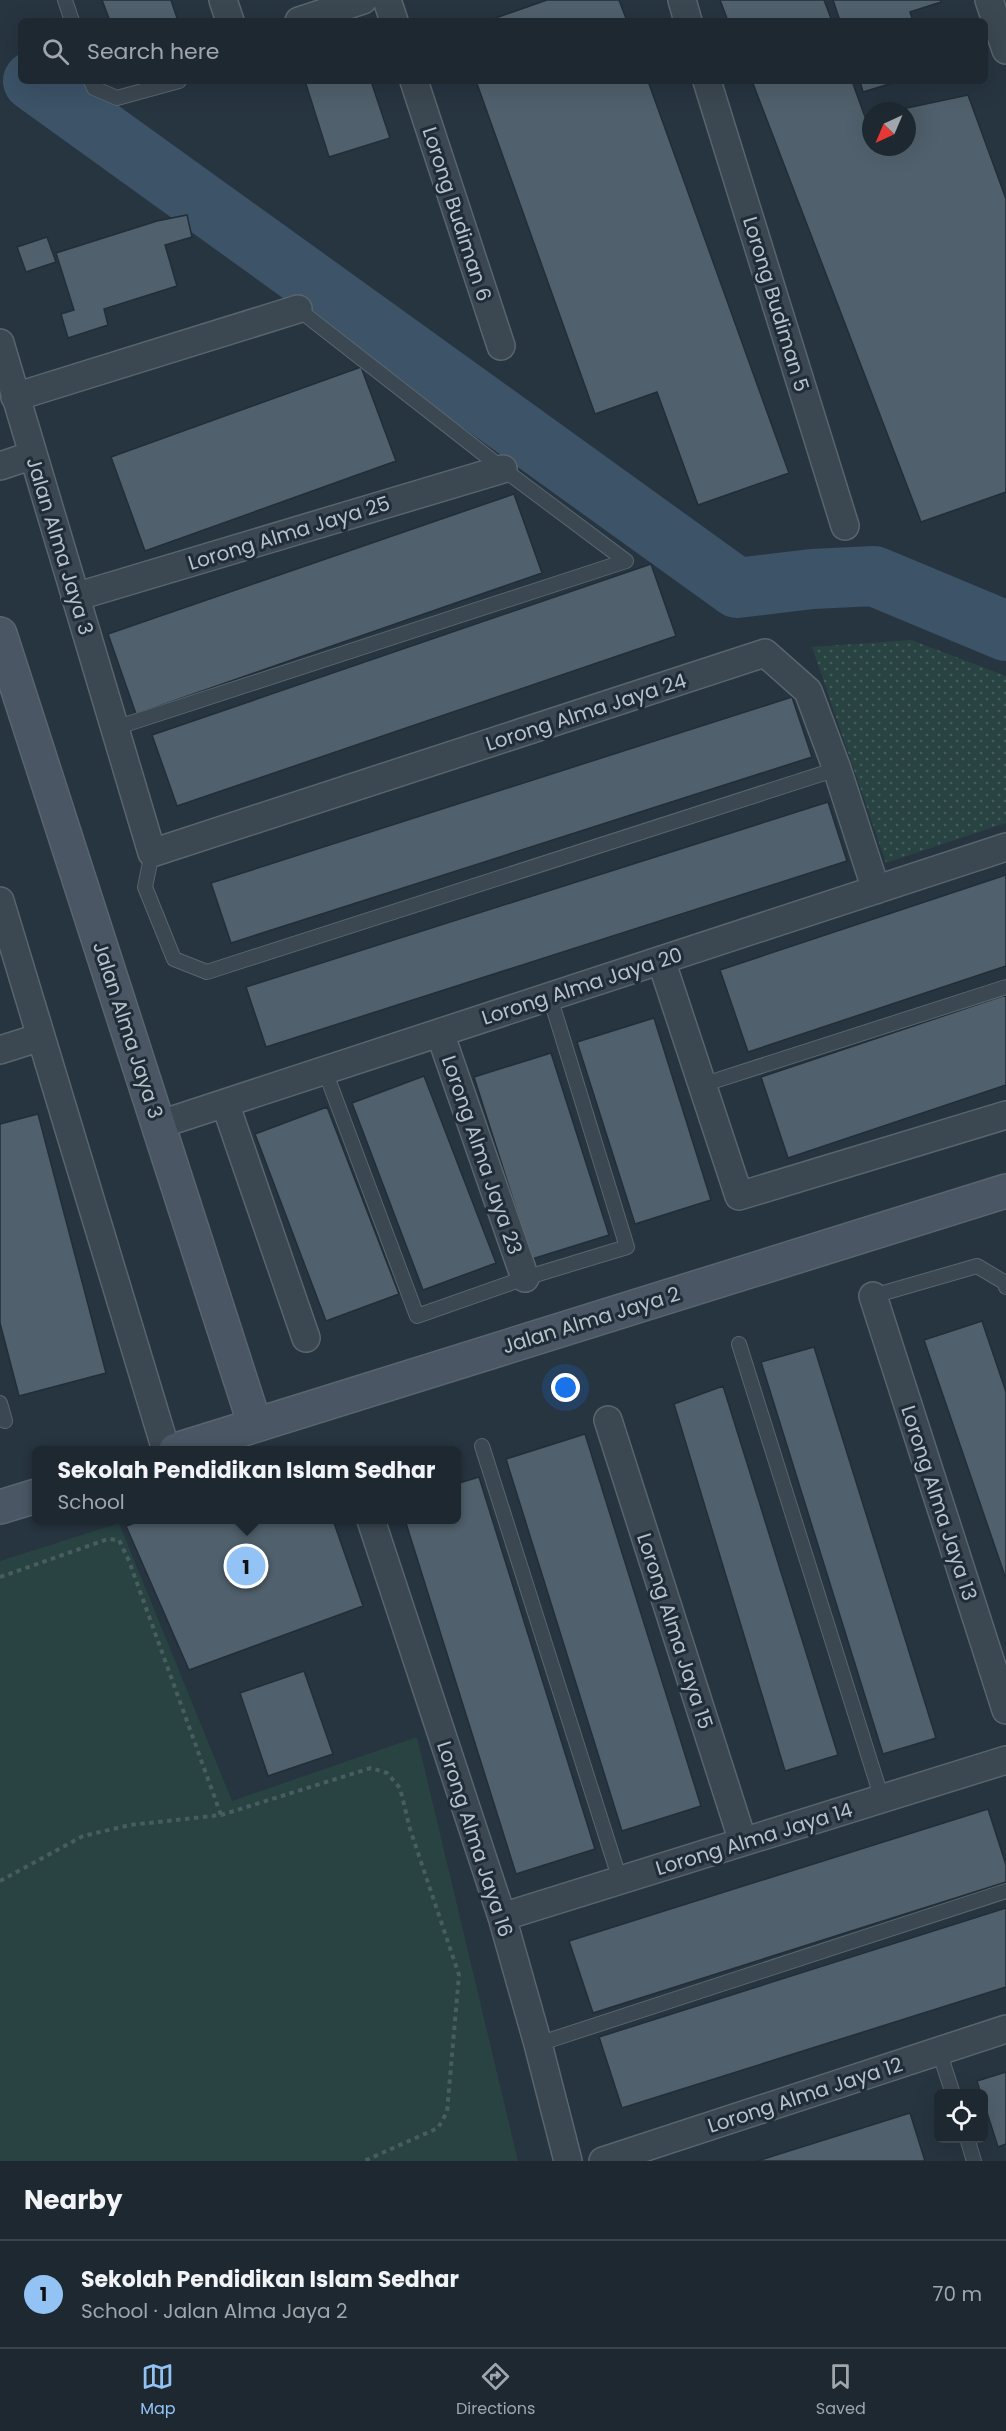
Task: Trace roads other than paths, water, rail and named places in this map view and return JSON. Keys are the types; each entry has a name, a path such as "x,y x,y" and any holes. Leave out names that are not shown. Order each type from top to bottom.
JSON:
{"street":[{"path":"223,0 229,18"},
{"path":"308,18 363,0"},
{"path":"387,0 393,18"},
{"path":"682,0 687,18"},
{"path":"990,0 1006,50"},
{"name":"Lorong Budiman 6","path":"415,84 501,346"},
{"name":"Lorong Budiman 5","path":"708,84 845,526"},
{"path":"15,397 298,309"},
{"name":"Jalan Alma Jaya 3","path":"0,343 152,853"},
{"path":"0,466 33,455"},
{"name":"Lorong Alma Jaya 25","path":"75,597 502,469"},
{"name":"Jalan Alma Jaya 3","path":"0,634 255,1425"},
{"name":"Lorong Alma Jaya 24","path":"152,853 765,653 808,691 837,769 876,890"},
{"name":"Lorong Alma Jaya 20","path":"159,1125 1006,847"},
{"path":"0,903 165,1446"},
{"path":"661,960 739,1196 1006,1114"},
{"name":"Lorong Alma Jaya 23","path":"440,1033 525,1278"},
{"path":"0,1050 41,1037"},
{"path":"225,1103 306,1338"},
{"name":"Jalan Alma Jaya 2","path":"189,1446 1006,1191"},
{"name":"Lorong Alma Jaya 13","path":"873,1296 998,1656 1006,1710"},
{"name":"Lorong Alma Jaya 15","path":"608,1420 743,1842"},
{"path":"0,1507 32,1497"},
{"name":"Lorong Alma Jaya 16","path":"372,1524 502,1917 568,2161"},
{"name":"Lorong Alma Jaya 14","path":"502,1917 1006,1760"},
{"name":"Lorong Alma Jaya 12","path":"603,2161 1006,2029"}],"lane":[{"path":"65,0 71,18"},
{"path":"92,84 94,88 117,98 168,84"},
{"path":"115,728 626,561 502,469 298,309"},
{"path":"152,853 146,887 174,959 207,972 837,769"},
{"path":"702,1085 1006,987"},
{"path":"325,1071 417,1316 525,1278 627,1247 550,997"},
{"path":"873,1296 977,1266 1005,1282 1006,1287"},
{"path":"739,1344 882,1799"},
{"path":"0,1403 5,1421"},
{"path":"482,1446 620,1880"},
{"path":"538,2044 1006,1891"},
{"path":"939,2051 950,2089"},
{"path":"968,2143 974,2161"}],"waterway":[{"path":"37,84 737,588 812,579 874,576 1006,631"}],"place":[{"name":"Sekolah Pendidikan Islam Sedhar","path":"246,1566"}]}
